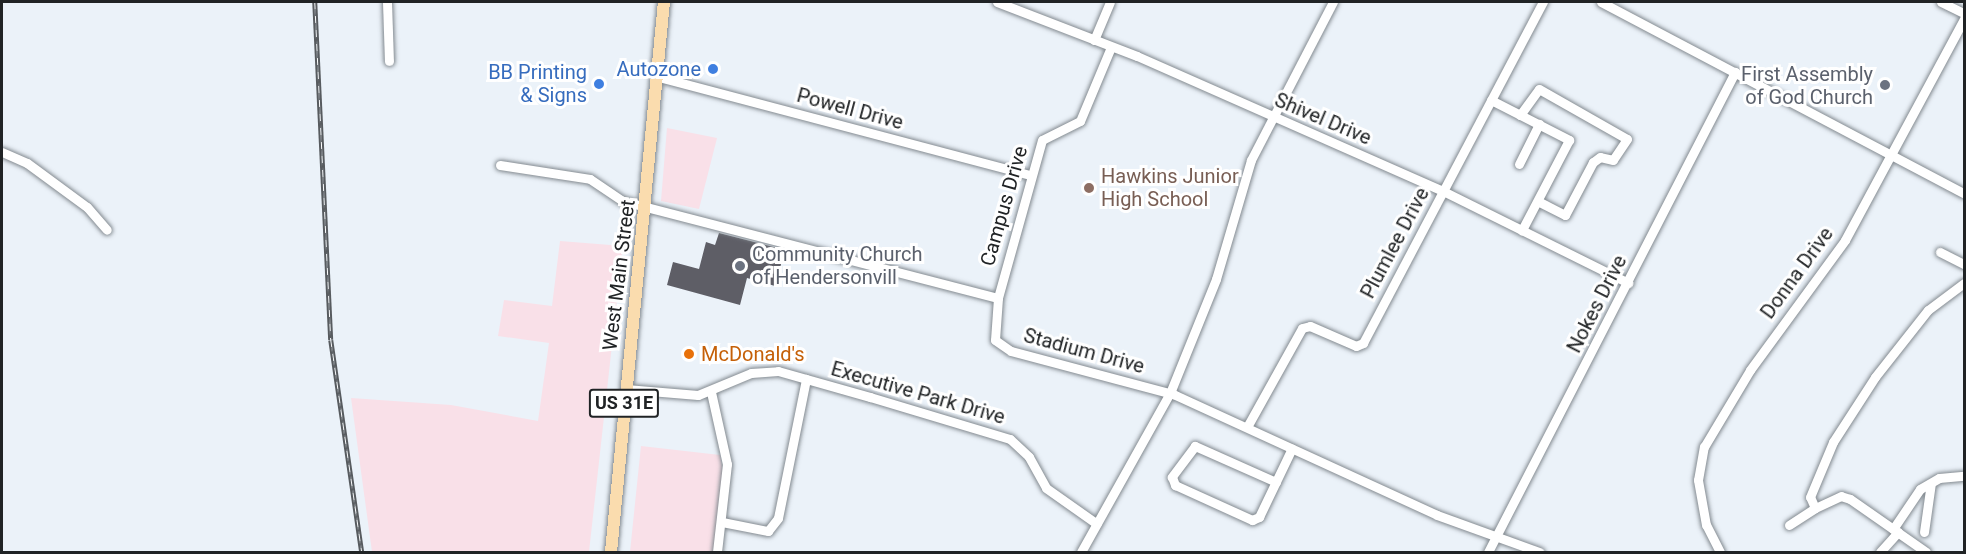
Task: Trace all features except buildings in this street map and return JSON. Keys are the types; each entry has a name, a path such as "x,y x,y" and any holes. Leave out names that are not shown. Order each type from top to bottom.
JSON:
{"main road":[{"name":"West Main Street","path":"611,552 659,77 664,2"}],"street":[{"path":"387,2 389,61"},
{"name":"Shivel Drive","path":"997,2 1111,46 1443,191 1628,283"},
{"path":"1094,40 1110,2"},
{"path":"1081,552 1170,393 1216,279 1251,160 1333,2"},
{"name":"Plumlee Drive","path":"1247,427 1302,328 1310,326 1356,346 1362,343 1543,2"},
{"path":"1602,2 1965,193"},
{"path":"1941,2 1965,14"},
{"name":"Donna Drive","path":"1720,552 1707,525 1698,480 1704,447 1750,370 1845,240 1965,20"},
{"name":"Campus Drive","path":"998,298 1042,140 1080,121 1111,46"},
{"name":"Nokes Drive","path":"1488,552 1736,72"},
{"name":"Powell Drive","path":"659,77 1031,176"},
{"path":"1520,115 1539,88 1628,139 1613,160 1600,157 1593,162 1565,214 1538,201"},
{"path":"1491,100 1539,124 1570,144 1522,230"},
{"path":"1519,164 1539,124"},
{"path":"2,152 27,162 87,207 107,230"},
{"path":"500,165 590,179 623,201 646,204 998,298"},
{"path":"1940,252 1965,264"},
{"path":"1815,508 1810,497 1815,479 1875,377 1928,310 1965,283"},
{"name":"Stadium Drive","path":"998,298 993,333 1000,346 1170,393 1495,539 1539,552"},
{"name":"Executive Park Drive","path":"626,389 711,392 751,373 778,371 806,379 1004,436 1029,457 1046,488 1096,524"},
{"path":"722,522 768,531 778,518 806,379"},
{"path":"711,392 727,464 717,552"},
{"path":"1276,482 1195,446 1172,477 1175,485 1252,520 1259,517 1276,482 1292,448"},
{"path":"1880,552 1896,531 1920,489 1931,483 1965,476"},
{"path":"1924,532 1931,483"},
{"path":"1789,525 1815,508 1841,496 1926,552"}],"shaded area":[{"path":"667,128 717,138 699,209 661,201"},
{"path":"560,241 623,246 589,552 372,552 351,398 451,405 538,421 549,343 498,336 504,300 552,306"},
{"path":"641,446 720,455 723,471 714,552 630,552"}],"railway":[{"path":"315,2 331,340 362,552"}],"place":[{"name":"Autozone","path":"713,69"},
{"name":"BB Printing & Signs","path":"599,84"},
{"name":"First Assembly of God Church","path":"1885,85"},
{"name":"Hawkins Junior High School","path":"1089,188"},
{"name":"Community Church of Hendersonvill","path":"740,266"},
{"name":"McDonald's","path":"689,354"}]}
